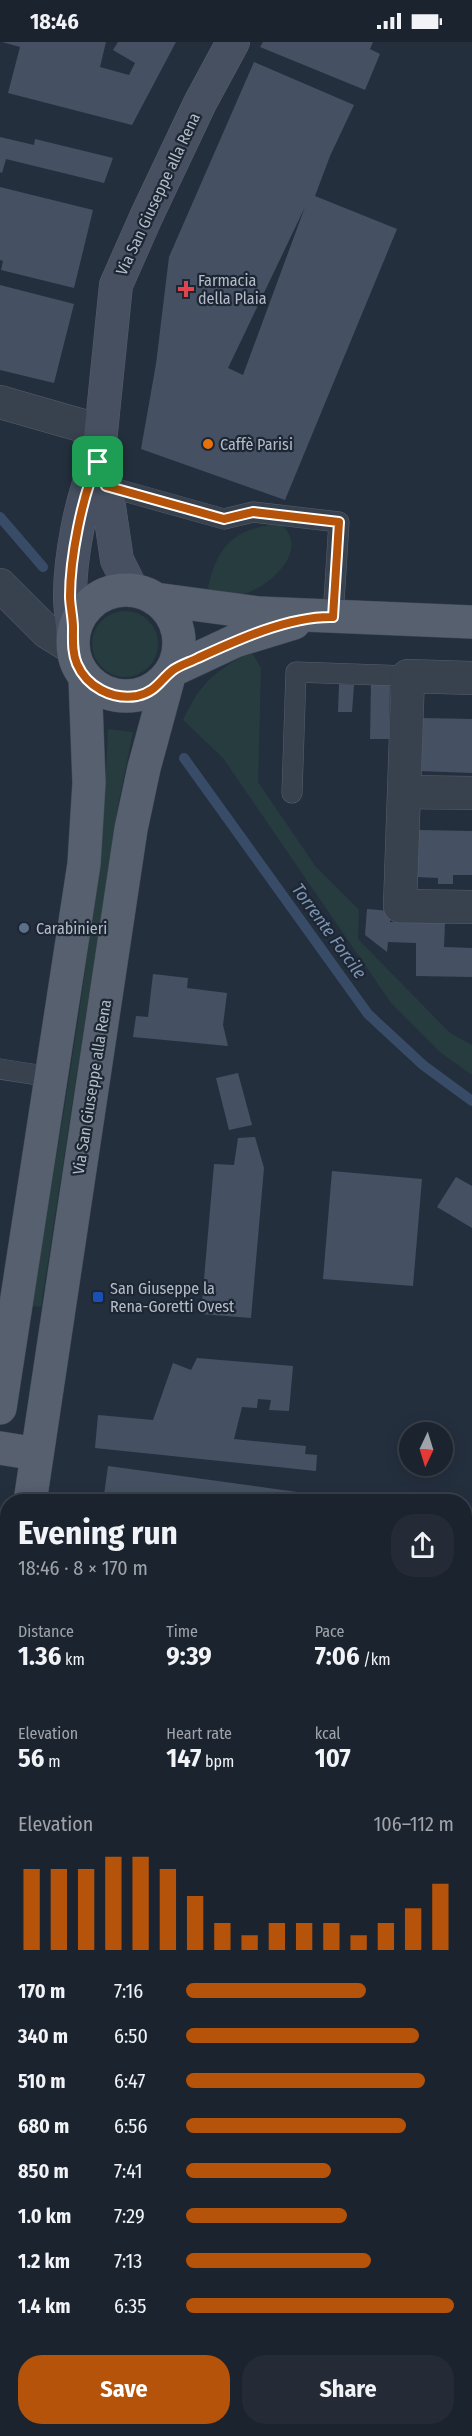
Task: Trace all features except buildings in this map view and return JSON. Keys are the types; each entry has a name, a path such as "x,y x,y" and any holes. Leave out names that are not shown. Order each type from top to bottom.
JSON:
{"main road":[{"name":"Via San Giuseppe alla Rena","path":"101,460 116,285 200,103 233,42"},
{"path":"101,460 117,560 144,595 170,612 178,632 179,652 171,673"},
{"path":"0,1408 87,833 89,755 70,593 84,497 88,482 101,460"},
{"path":"326,617 272,628 235,641 171,673 149,691 128,696 113,695 100,690 77,654 78,621 91,603 111,592 258,613 472,622"},
{"name":"Via San Giuseppe alla Rena","path":"31,1494 131,829 144,768 171,673"},
{"path":"12,1324 56,1332"},
{"path":"0,1448 37,1454"}],"street":[{"path":"0,402 101,460"},
{"path":"0,585 47,632 77,654"},
{"path":"472,678 408,676 400,906 472,907"},
{"path":"405,792 472,794"}],"lane":[{"path":"101,460 224,519 253,512 339,522 326,617"},
{"path":"0,606 33,619"},
{"path":"292,793 296,672 408,676"},
{"path":"0,1070 51,1077"}],"green space":[{"path":"270,525 283,526 290,536 289,556 284,566 257,589 235,596 214,596 208,587 216,563 227,544 245,532"},
{"path":"125,611 138,613 153,626 158,644 156,657 143,672 125,677 112,675 97,662 92,644 94,631 107,616"},
{"path":"251,651 261,668 258,782 316,867 359,910 358,939 450,1033 472,1045 472,1075 441,1053 391,1003 223,758 183,720 203,686 227,665"},
{"path":"108,729 133,732 118,806 41,1307 32,1306 88,946 104,802"}],"waterway":[{"name":"Torrente Forcile","path":"0,517 43,567"},
{"name":"Torrente Forcile","path":"184,758 368,1014 423,1065 472,1101"}],"place":[{"name":"Farmacia della Plaia","path":"186,289"},
{"name":"Caffè Parisi","path":"208,444"},
{"name":"Carabinieri","path":"24,928"},
{"name":"San Giuseppe la Rena-Goretti Ovest","path":"98,1297"}],"route":[{"path":"98,462 106,486 224,519 253,512 339,522 333,617 320,617 272,628 235,641 172,670 162,683 142,694 120,696 100,690 85,677 77,663 73,648 70,593 84,497 88,482 98,462"}]}
